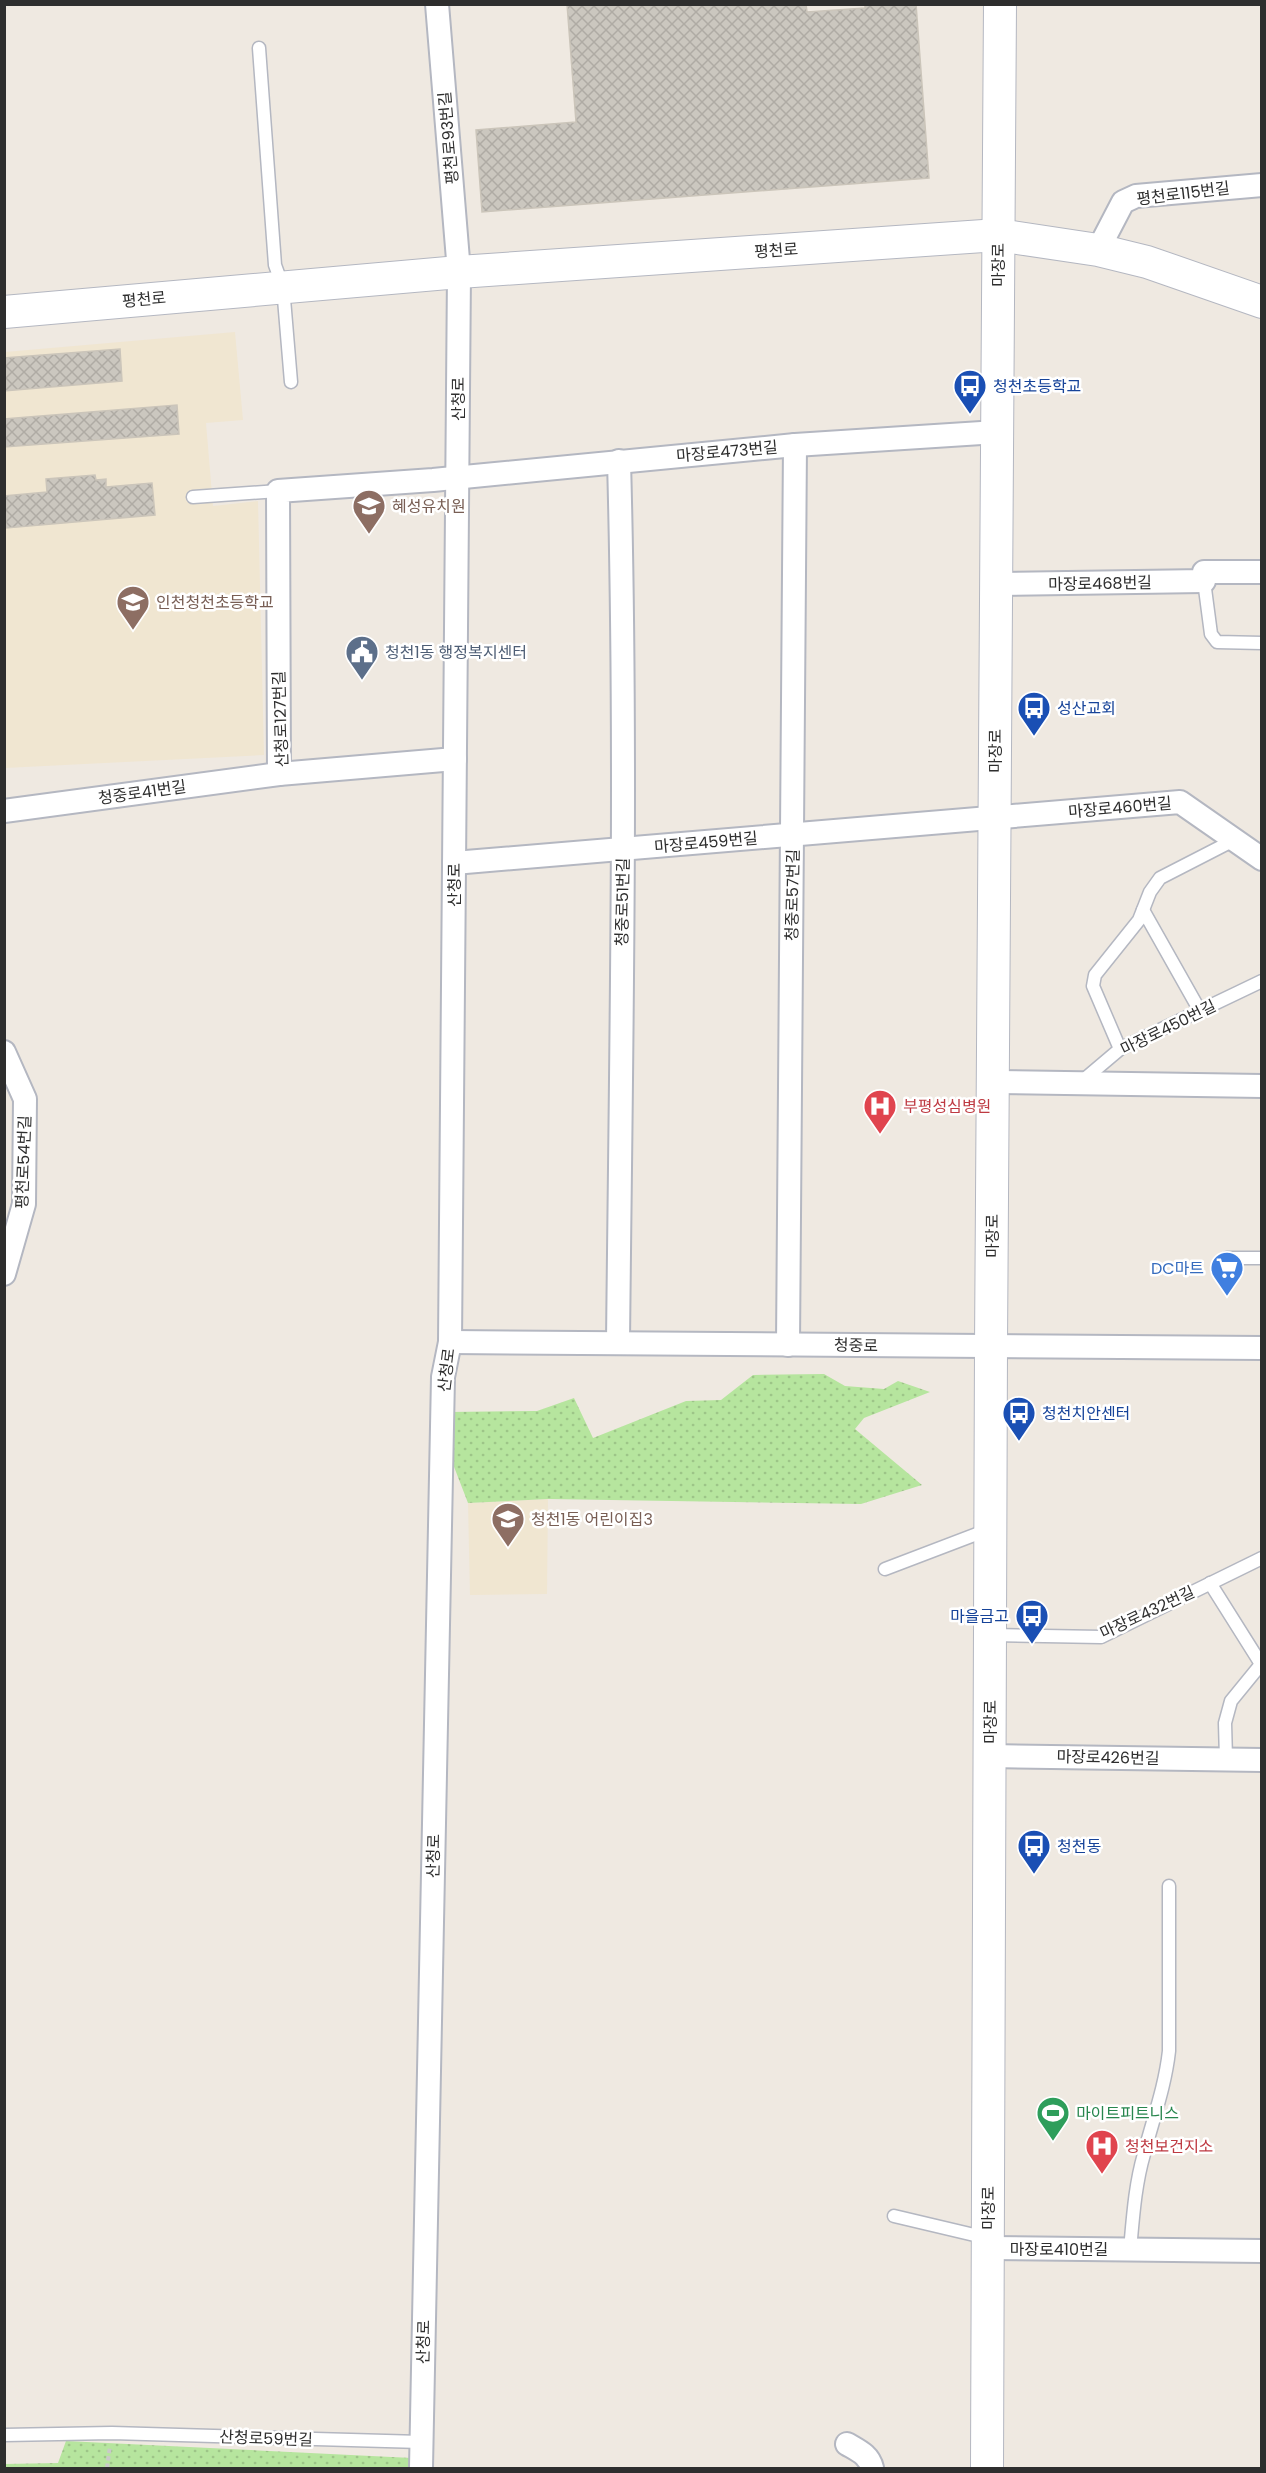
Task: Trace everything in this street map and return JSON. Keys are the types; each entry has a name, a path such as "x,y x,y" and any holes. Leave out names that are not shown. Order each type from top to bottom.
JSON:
{"main road":[{"name":"마장로","path":"987,2469 1000,4"},
{"name":"평천로","path":"4,312 459,272 998,235 1098,250 1147,262 1262,302"}],"street":[{"name":"평천로93번길","path":"437,4 459,272"},
{"name":"평천로115번길","path":"1098,250 1124,202 1136,196 1262,185"},
{"name":"산청로","path":"421,2469 443,1377 450,1342 459,272"},
{"name":"마장로473번길","path":"457,478 795,445 997,432"},
{"name":"청중로57번길","path":"788,1345 795,445"},
{"name":"청중로51번길","path":"618,1343 622,849 620,461"},
{"path":"278,491 457,478"},
{"name":"산청로127번길","path":"278,491 279,774 455,759"},
{"name":"마장로468번길","path":"996,584 1204,581 1204,572 1262,572"},
{"name":"청중로41번길","path":"4,811 279,774"},
{"name":"마장로460번길","path":"995,819 1180,802 1262,859"},
{"name":"마장로459번길","path":"454,863 995,819"},
{"name":"평천로54번길","path":"4,1052 25,1099 24,1204 4,1274"},
{"path":"993,1082 1262,1086"},
{"name":"청중로","path":"450,1342 1262,1348"},
{"name":"마장로426번길","path":"990,1756 1262,1760"},
{"name":"마장로410번길","path":"988,2243 1130,2250 1262,2250"},
{"path":"847,2444 863,2452 872,2469"}],"lane":[{"path":"259,48 275,265 283,287 291,382"},
{"path":"193,497 278,491"},
{"path":"1204,581 1211,634 1217,642 1262,643"},
{"path":"1120,1049 1093,986 1095,975 1139,920 1150,892 1160,878 1234,840"},
{"path":"1143,910 1200,1011"},
{"name":"마장로450번길","path":"1080,1083 1120,1049 1262,981"},
{"path":"1227,1258 1262,1258"},
{"path":"885,1569 991,1528"},
{"name":"마장로432번길","path":"991,1635 1101,1637 1262,1558"},
{"path":"1210,1583 1261,1663 1231,1701 1225,1724 1226,1759"},
{"name":"마장로410번길","path":"1130,2250 1139,2176 1166,2078 1169,2051 1169,1886"},
{"path":"894,2216 988,2243"},
{"name":"산청로59번길","path":"4,2435 111,2433 421,2442"}],"path":[{"path":"107,2469 111,2433"}],"shaded area":[{"name":"인천청천초등학교","path":"235,332 243,420 206,423 213,506 258,501 264,755 5,768 5,352"},
{"name":"청천1동 어린이집3","path":"548,1499 547,1594 470,1595 468,1503"}],"green space":[{"path":"824,1374 845,1386 884,1389 898,1381 930,1392 864,1418 855,1429 922,1485 861,1504 548,1499 468,1503 446,1446 448,1412 537,1411 574,1398 593,1438 686,1401 721,1400 753,1375"},
{"path":"66,2441 412,2458 412,2468 5,2468 4,2464 58,2463"}],"building":[{"path":"567,4 806,4 807,12 865,8 865,4 916,4 929,178 482,212 476,130 576,122"},
{"path":"120,349 122,381 4,391 4,358"},
{"path":"177,405 179,434 4,447 4,419"},
{"path":"95,475 96,480 106,479 106,487 152,483 155,515 6,528 4,496 47,492 46,479"}],"place":[{"name":"청천초등학교","path":"970,415"},
{"name":"혜성유치원","path":"369,535"},
{"name":"인천청천초등학교","path":"133,631"},
{"name":"청천1동 행정복지센터","path":"362,681"},
{"name":"성산교회","path":"1034,737"},
{"name":"부평성심병원","path":"880,1135"},
{"name":"DC마트","path":"1227,1297"},
{"name":"청천치안센터","path":"1019,1442"},
{"name":"청천1동 어린이집3","path":"508,1548"},
{"name":"마을금고","path":"1032,1645"},
{"name":"청천동","path":"1034,1875"},
{"name":"마이트피트니스","path":"1053,2142"},
{"name":"청천보건지소","path":"1102,2175"}]}
